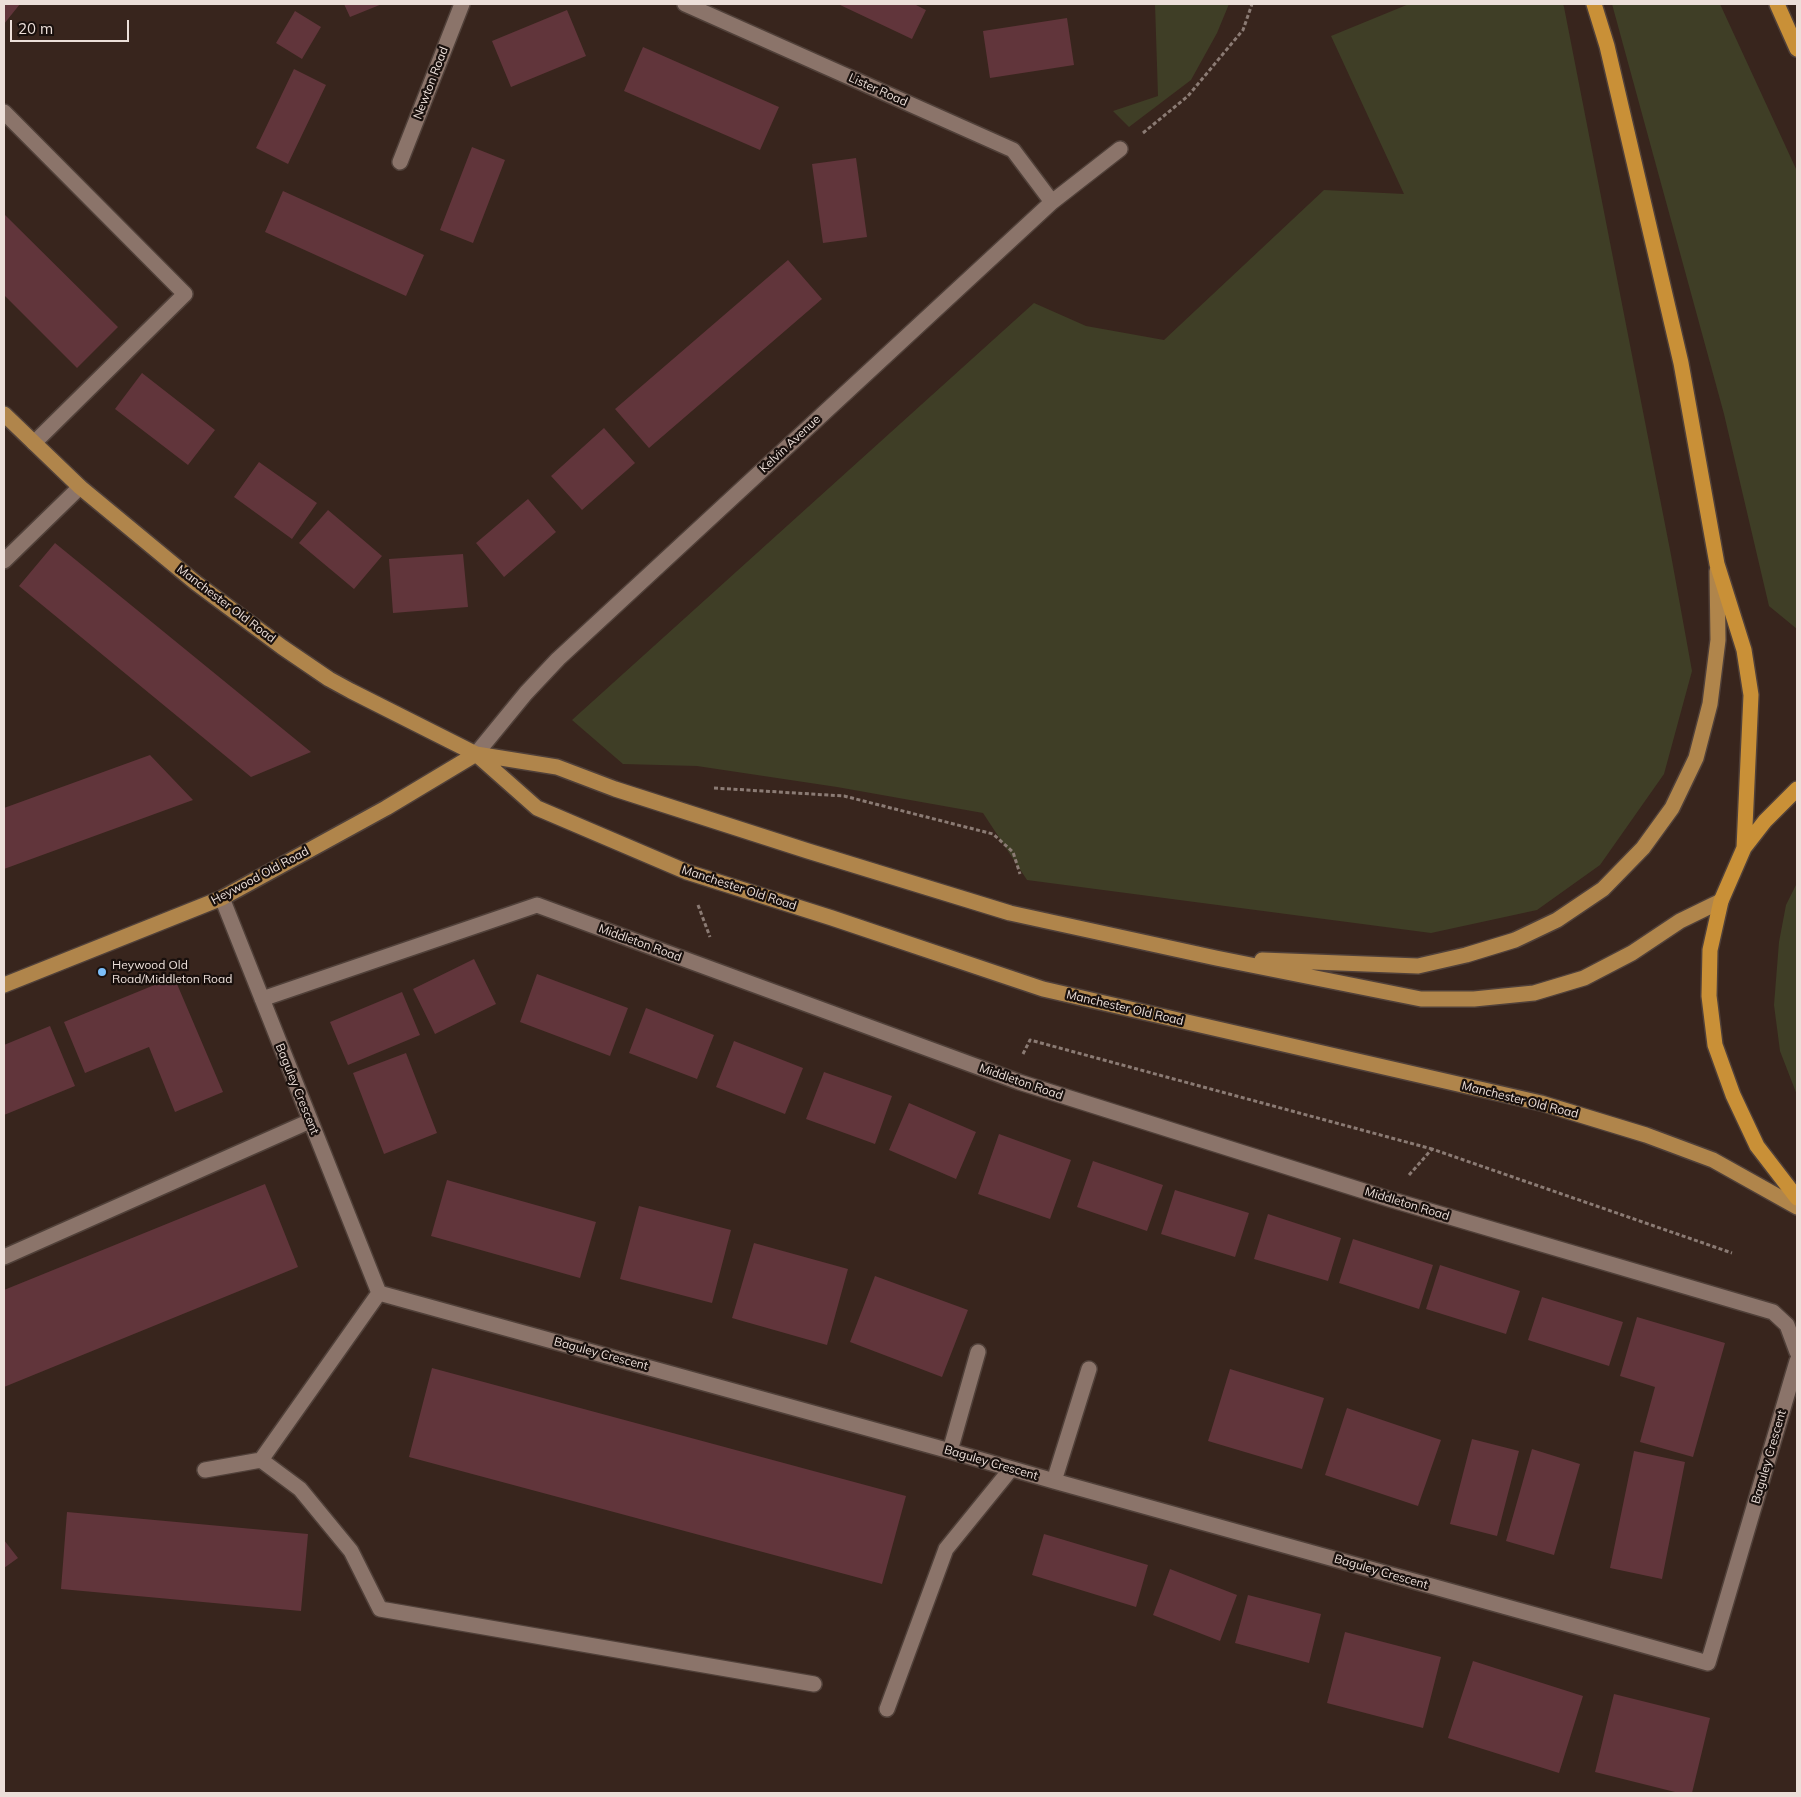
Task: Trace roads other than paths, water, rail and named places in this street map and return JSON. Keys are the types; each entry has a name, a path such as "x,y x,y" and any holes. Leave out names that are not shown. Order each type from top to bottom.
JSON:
{"highway":[{"path":"1594,4 1607,46 1680,363 1717,564 1744,650 1751,695 1744,848"},
{"path":"1777,4 1797,49"},
{"path":"1797,789 1765,821 1744,848 1721,901 1710,950 1708,996 1715,1045 1733,1094 1757,1146 1797,1198"}],"main road":[{"name":"Manchester Old Road","path":"4,414 80,487 196,582 282,647 321,674 351,691 476,754 537,808 687,872 841,921 1043,989 1540,1103 1646,1135 1713,1160 1797,1207"},
{"path":"1216,958 1418,966 1466,955 1515,940 1557,920 1603,889 1643,848 1672,808 1696,758 1710,704 1718,640 1717,564"},
{"name":"Manchester Old Road","path":"476,754 557,767 616,789 799,848 1010,913 1216,958 1422,999 1474,999 1534,993 1584,978 1632,953 1680,921 1721,901"},
{"name":"Heywood Old Road","path":"4,985 222,898 386,808 476,754"}],"street":[{"name":"Newton Road","path":"400,162 462,4"},
{"name":"Lister Road","path":"684,4 1013,150 1052,202"},
{"path":"4,112 185,294 34,443"},
{"name":"Kelvin Avenue","path":"476,754 526,693 558,658 1052,202 1120,149"},
{"path":"4,561 80,487"},
{"name":"Baguley Crescent","path":"222,898 379,1293 1708,1664 1797,1361"},
{"name":"Middleton Road","path":"262,999 536,905 1019,1082 1389,1199 1773,1312 1787,1325 1797,1352"},
{"path":"4,1257 310,1121"},
{"path":"205,1470 261,1460 379,1293"},
{"path":"950,1451 978,1352"},
{"path":"1054,1481 1088,1369"},
{"path":"261,1460 300,1489 351,1552 380,1609 814,1684"},
{"path":"887,1709 946,1548 1011,1469"}],"place":[{"name":"Heywood Old Road/Middleton Road","path":"102,972"}]}
